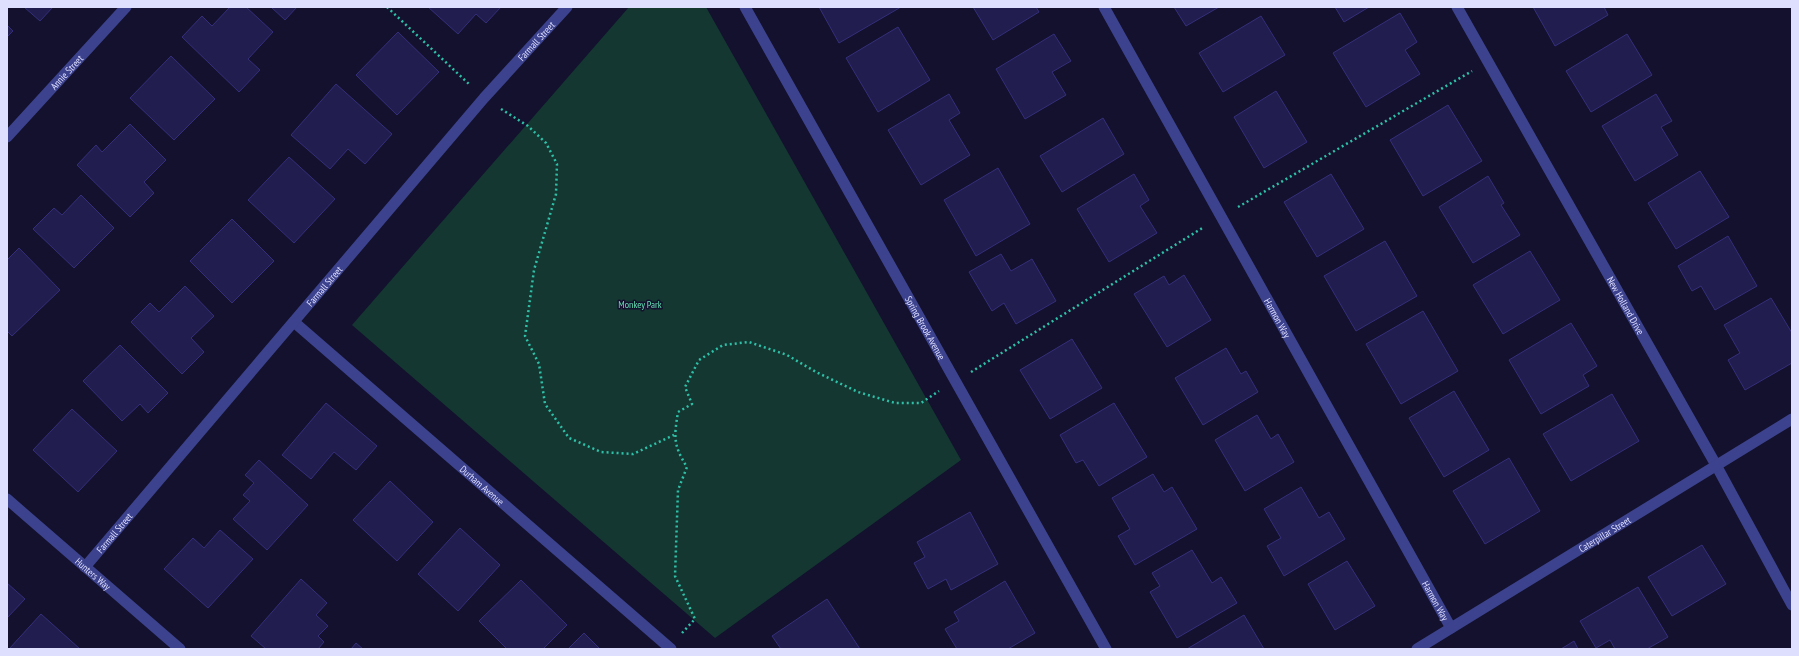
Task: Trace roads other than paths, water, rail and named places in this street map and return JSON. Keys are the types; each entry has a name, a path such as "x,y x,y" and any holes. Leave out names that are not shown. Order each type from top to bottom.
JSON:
{"street":[{"name":"Annie Street","path":"7,137 126,7"},
{"name":"Farmall Street","path":"85,568 484,98 568,7"},
{"name":"Spring Brook Avenue","path":"745,7 1106,649"},
{"name":"Harmon Way","path":"1104,7 1451,628"},
{"name":"New Holland Drive","path":"1457,7 1716,465 1792,605"},
{"name":"Durham Avenue","path":"294,322 670,648"},
{"name":"Caterpillar Street","path":"1417,649 1792,418"},
{"name":"Hunters Way","path":"7,499 180,649"}],"park label":[{"name":"Monkey Park","path":"640,304"}]}
